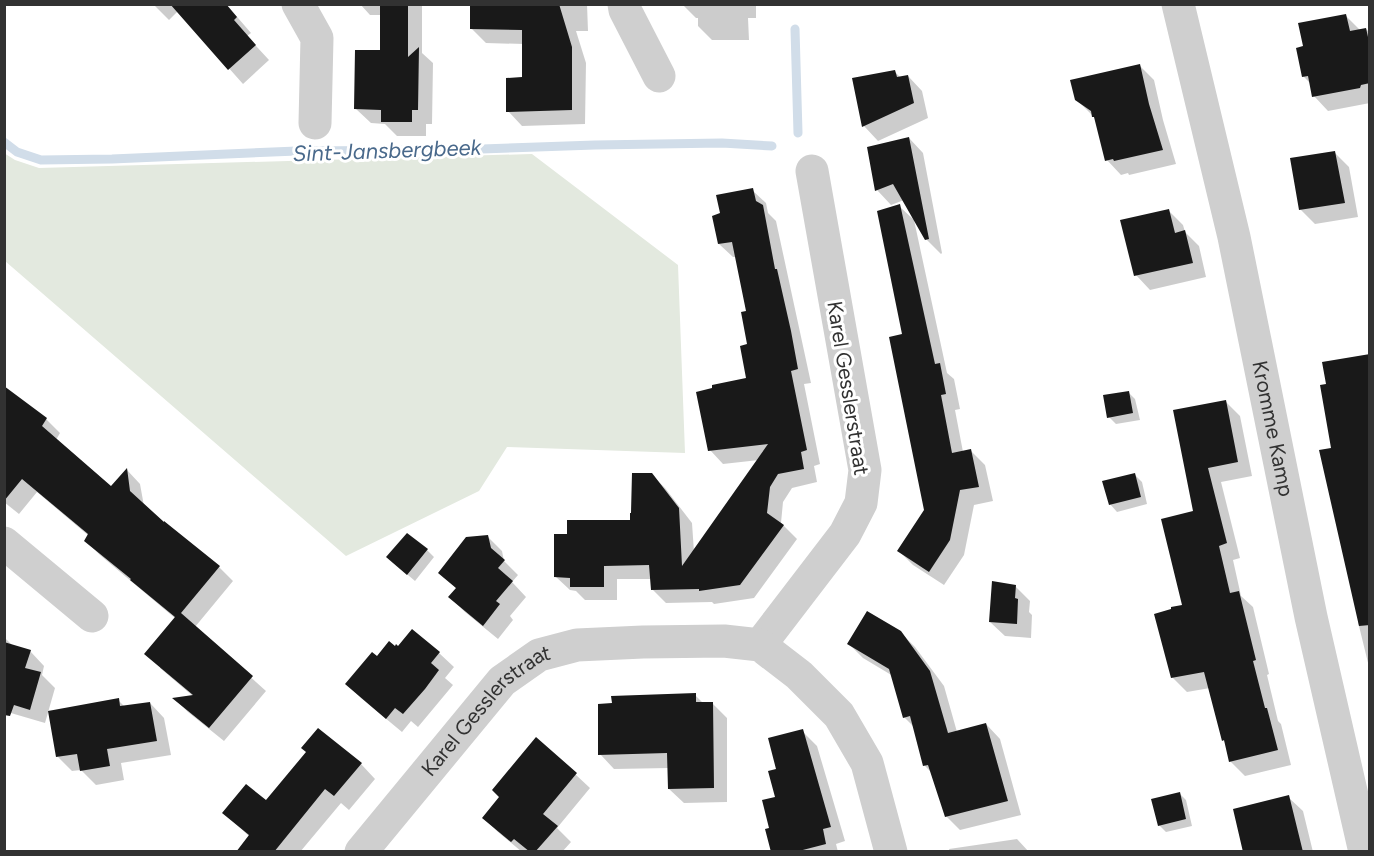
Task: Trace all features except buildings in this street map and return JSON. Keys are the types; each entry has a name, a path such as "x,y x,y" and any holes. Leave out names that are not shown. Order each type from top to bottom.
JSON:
{"street":[{"path":"298,4 317,38 315,123"},
{"path":"624,4 659,76"},
{"name":"Kromme Kamp","path":"1178,4 1234,237 1311,617 1365,852"},
{"name":"Karel Gesslerstraat","path":"361,852 502,681 539,656 577,645 724,641 760,645 845,534 861,503 865,470 812,171"},
{"path":"4,543 92,616"},
{"path":"760,645 799,675 839,715 867,763 891,852"}],"shaded area":[{"path":"4,153 15,160 39,168 532,154 678,265 685,453 507,447 479,491 346,556 5,261"}],"waterway":[{"name":"Sint-Jansbergbeek","path":"795,29 798,133"},
{"name":"Sint-Jansbergbeek","path":"4,142 17,152 41,160 297,151 453,150 595,145 722,143 772,146"}]}
